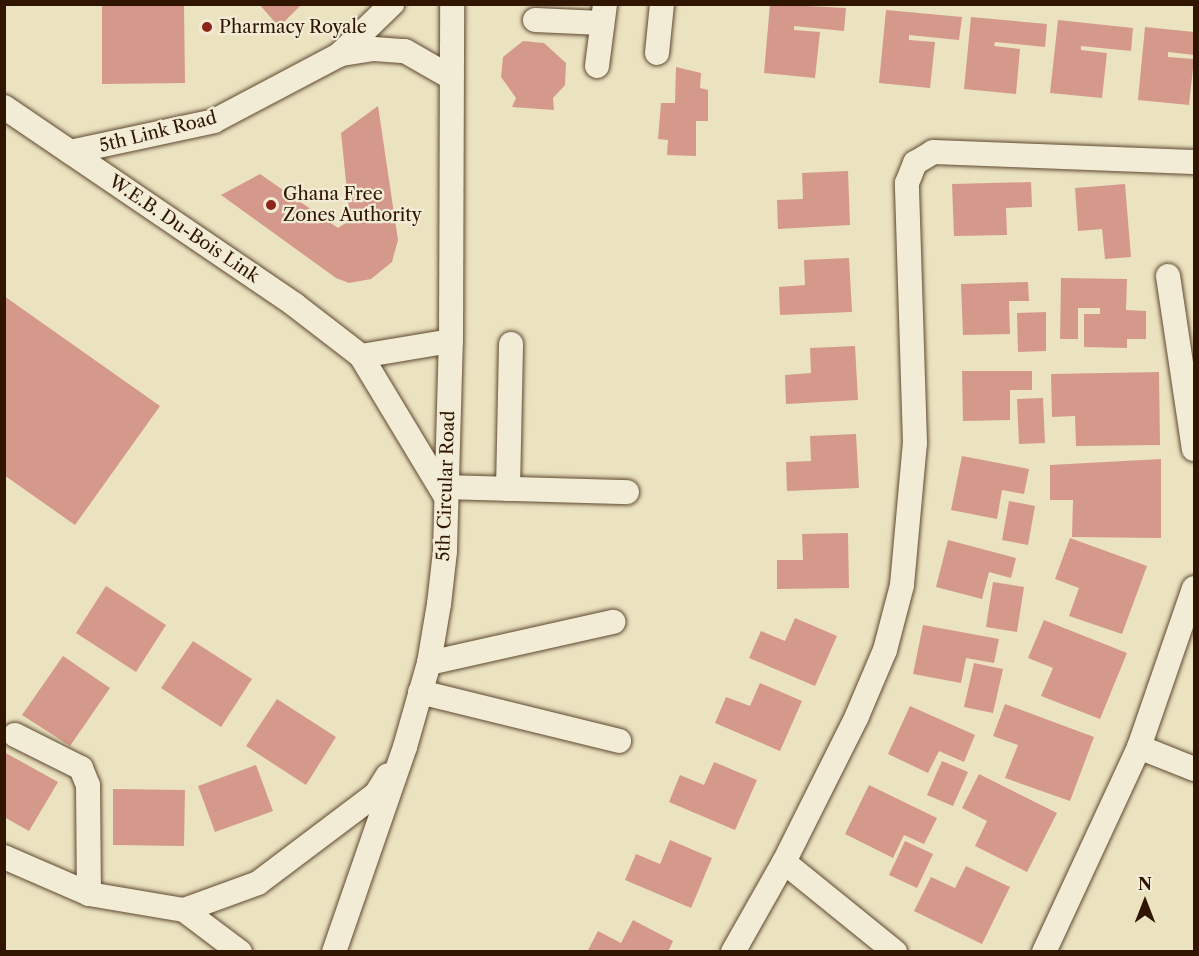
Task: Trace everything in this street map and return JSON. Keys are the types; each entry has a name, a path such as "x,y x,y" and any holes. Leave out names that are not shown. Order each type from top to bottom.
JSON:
{"street":[{"name":"5th Link Road","path":"70,152 214,121 339,55 392,4"},
{"name":"5th Circular Road","path":"334,951 405,747 429,663 445,550 451,341 452,4"},
{"path":"657,5 657,53"},
{"path":"535,20 604,14 597,66"},
{"name":"5th Link Road","path":"339,55 374,49 405,51 452,78"},
{"name":"W.E.B. Du-Bois Link","path":"4,107 295,305 361,356 446,492"},
{"path":"733,951 784,862 885,650 902,585 915,443 907,183 915,163 933,152 1194,162"},
{"path":"1168,276 1194,449"},
{"path":"361,356 451,341"},
{"path":"508,489 511,344"},
{"path":"446,492 508,489 627,492"},
{"path":"1044,951 1139,747 1194,588"},
{"path":"429,663 613,622"},
{"path":"420,692 619,741"},
{"path":"15,735 81,768 88,785 89,894"},
{"path":"184,910 258,883 345,819 376,794 405,747"},
{"path":"1139,747 1194,769"},
{"path":"4,857 42,877 89,894 184,910 240,951"},
{"path":"784,862 895,951"}],"building":[{"path":"259,4 302,4 279,27"},
{"path":"770,4 846,8 844,31 794,26 794,30 820,32 815,78 764,73"},
{"path":"102,5 184,5 185,83 102,84"},
{"path":"886,10 962,17 959,40 909,35 909,40 935,42 930,88 879,83"},
{"path":"971,17 1047,24 1045,47 995,42 994,46 1020,49 1016,94 964,89"},
{"path":"1058,20 1133,28 1131,51 1081,46 1081,50 1107,53 1102,98 1050,93"},
{"path":"1145,27 1194,32 1194,55 1168,52 1168,57 1194,59 1189,105 1138,100"},
{"path":"523,41 544,43 566,63 565,85 553,98 554,110 512,107 516,98 501,77 503,57"},
{"path":"676,67 701,73 700,88 708,90 708,121 696,121 696,156 667,155 668,140 658,139 661,103 675,103"},
{"name":"Ghana Free Zones Authority","path":"378,106 398,240 392,262 371,279 349,283 336,278 221,195 260,174 338,228 350,220 341,133"},
{"path":"848,171 850,225 778,229 777,200 803,199 802,173"},
{"path":"1031,182 1032,207 1006,208 1007,235 954,236 952,184"},
{"path":"1125,184 1131,257 1105,259 1102,229 1078,231 1075,188"},
{"path":"849,258 852,312 780,315 779,287 805,285 804,260"},
{"path":"1061,278 1127,279 1126,310 1146,311 1146,339 1127,339 1127,348 1084,347 1084,314 1100,314 1100,308 1078,308 1078,339 1060,339"},
{"path":"1028,282 1029,301 1009,301 1010,334 963,335 961,284"},
{"path":"4,296 160,406 75,525 4,475"},
{"path":"1046,312 1046,351 1018,352 1017,313"},
{"path":"855,346 858,400 786,404 785,375 811,373 810,348"},
{"path":"962,371 1032,371 1032,390 1010,390 1010,420 963,421"},
{"path":"1159,372 1160,445 1076,446 1075,416 1052,417 1051,374"},
{"path":"1043,398 1045,443 1019,444 1017,399"},
{"path":"856,434 859,488 787,491 786,462 811,461 810,436"},
{"path":"962,456 1029,469 1024,494 1002,490 997,519 951,510"},
{"path":"1161,459 1161,538 1072,537 1073,500 1050,500 1050,465"},
{"path":"1009,501 1035,506 1028,545 1002,540"},
{"path":"848,533 849,588 777,589 777,560 803,560 802,534"},
{"path":"1070,538 1147,566 1122,634 1069,616 1079,588 1055,579"},
{"path":"948,540 1016,558 1011,578 989,572 982,599 936,587"},
{"path":"993,582 1024,587 1017,632 986,627"},
{"path":"106,586 166,625 136,672 76,633"},
{"path":"795,618 837,636 815,686 749,658 761,631 785,641"},
{"path":"1044,620 1127,653 1100,719 1041,696 1053,668 1028,658"},
{"path":"923,625 999,639 994,663 966,658 961,683 913,674"},
{"path":"193,641 252,679 221,727 161,688"},
{"path":"63,656 110,688 70,746 22,715"},
{"path":"974,663 1003,669 993,713 964,707"},
{"path":"760,683 802,701 780,751 715,723 726,697 750,706"},
{"path":"277,699 336,737 306,785 246,746"},
{"path":"1005,704 1094,737 1070,801 1005,778 1018,745 993,736"},
{"path":"910,706 975,735 964,762 939,751 928,773 888,754"},
{"path":"4,752 58,782 29,831 4,817"},
{"path":"942,761 968,772 953,806 927,795"},
{"path":"714,762 757,780 735,830 669,802 680,775 704,785"},
{"path":"256,765 273,811 215,832 198,786"},
{"path":"979,774 1057,813 1027,872 975,846 987,821 962,808"},
{"path":"869,785 937,818 924,844 904,835 893,858 845,834"},
{"path":"113,789 185,790 184,846 113,845"},
{"path":"670,840 712,858 691,908 625,880 636,854 660,864"},
{"path":"905,841 933,854 917,888 889,875"},
{"path":"966,866 1010,887 982,944 914,911 931,877 955,888"},
{"path":"633,920 673,941 668,952 587,952 598,931 621,943"}],"place":[{"name":"Pharmacy Royale","path":"207,27"},
{"name":"Ghana Free Zones Authority","path":"271,205"}]}
